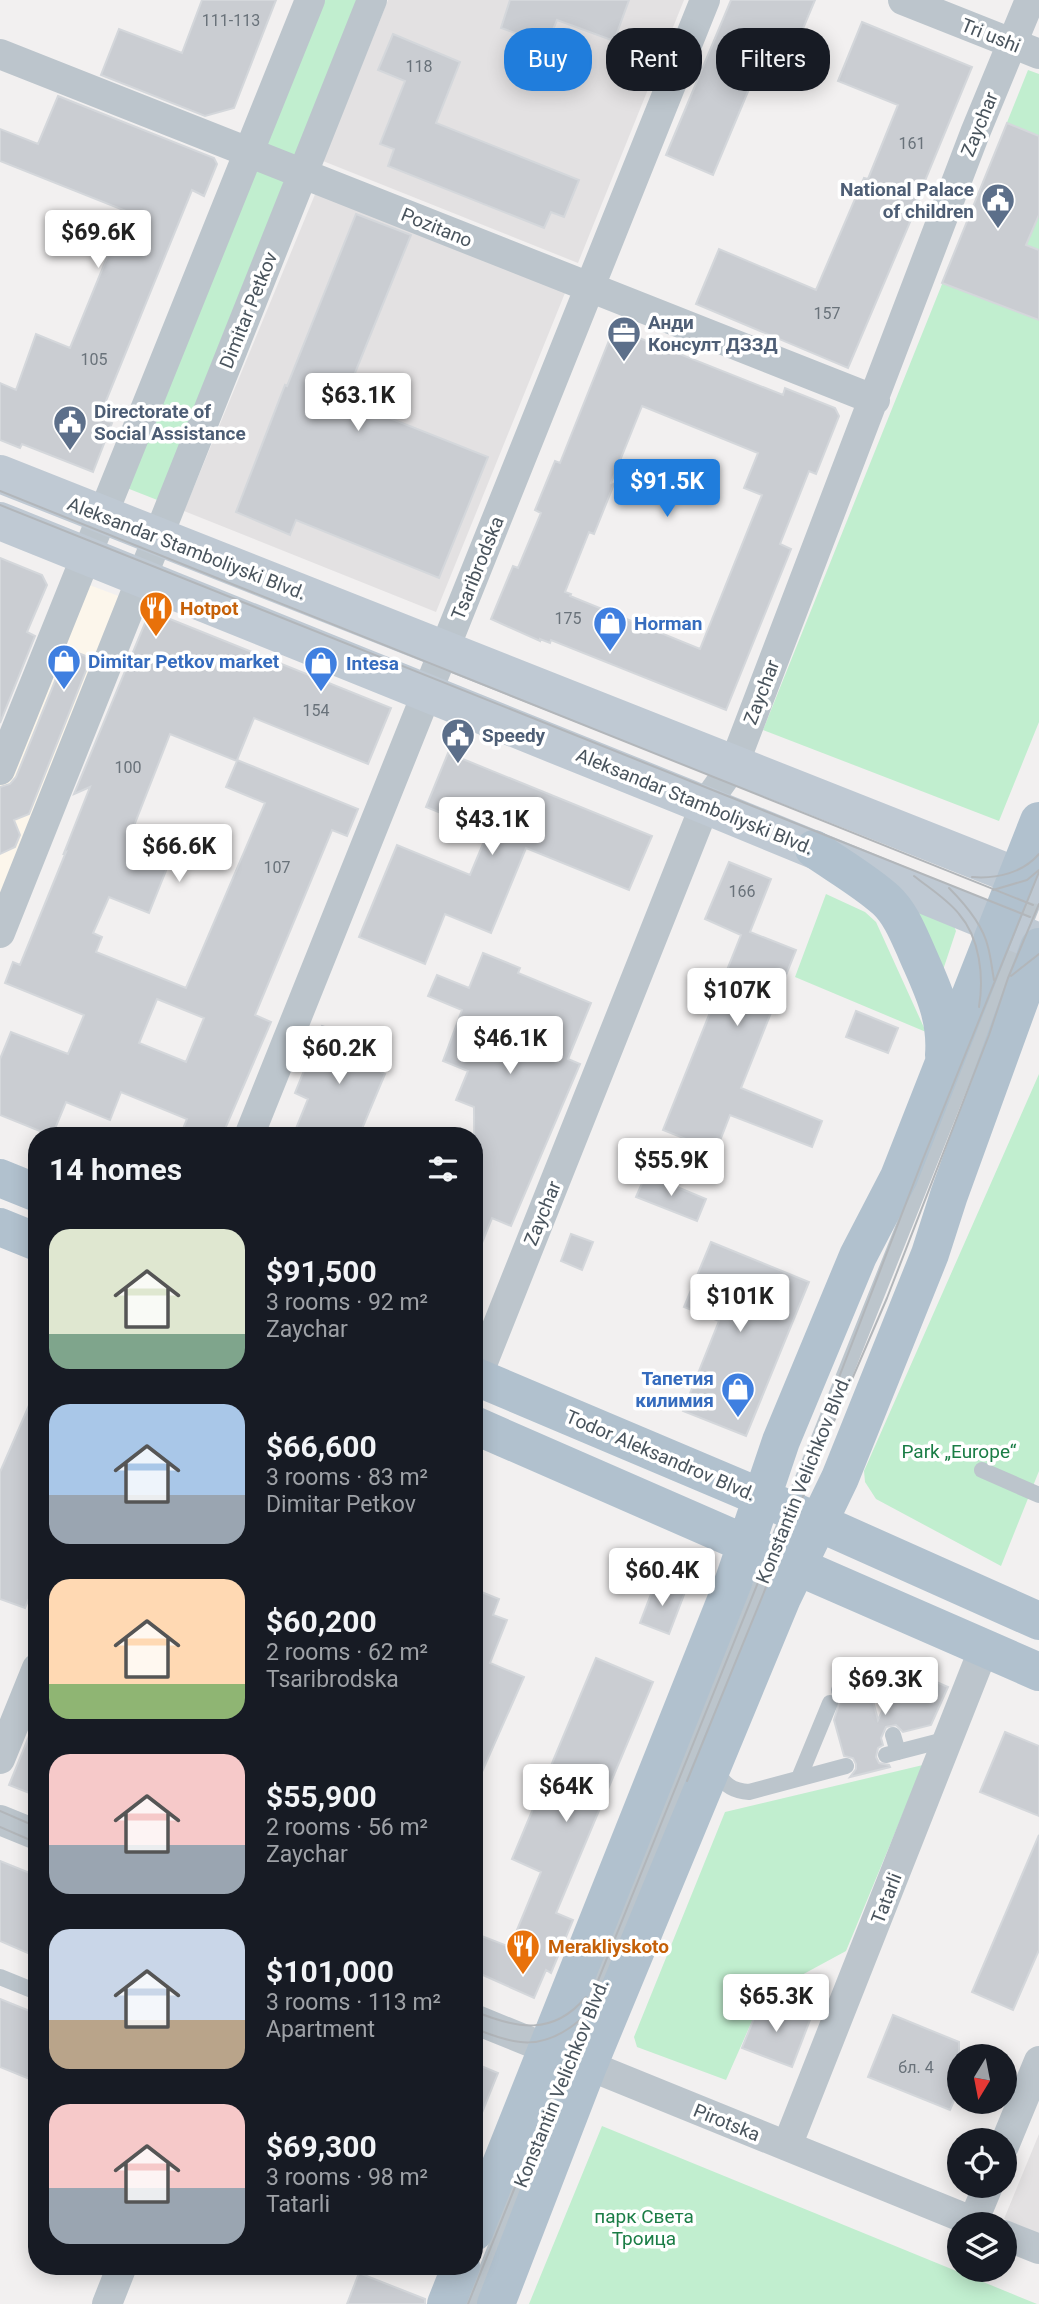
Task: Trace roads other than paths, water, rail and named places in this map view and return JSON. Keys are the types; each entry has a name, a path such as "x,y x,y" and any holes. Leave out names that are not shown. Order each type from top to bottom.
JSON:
{"main road":[{"name":"Aleksandar Stamboliyski Blvd.","path":"0,474 733,764 1029,914"},
{"name":"Aleksandar Stamboliyski Blvd.","path":"0,521 814,849 1029,914"},
{"name":"Konstantin Velichkov Blvd.","path":"496,2304 569,2058 734,1580 772,1555 790,1511 840,1478 930,1254 1029,914 1039,821"},
{"path":"814,849 887,900 903,923 934,988 943,1018 944,1061"},
{"name":"Konstantin Velichkov Blvd.","path":"483,2216 569,2058 716,1759 782,1598 772,1555 790,1511 777,1452 842,1293 873,1225 899,1177 944,1061 1029,914"},
{"path":"0,1178 28,1189"},
{"path":"0,1227 28,1238"},
{"name":"Todor Aleksandrov Blvd.","path":"483,1379 1039,1621"},
{"path":"483,1430 1039,1672"},
{"path":"446,2304 457,2275"}],"street":[{"path":"0,770 310,0"},
{"name":"Dimitar Petkov","path":"0,933 372,0"},
{"name":"Tsaribrodska","path":"253,1127 705,0"},
{"name":"Tri ushi","path":"903,0 1026,49"},
{"name":"Zaychar","path":"483,1359 705,804 733,764 975,133 1026,49 1030,0"},
{"name":"Pozitano","path":"0,54 589,288 673,318 874,400"},
{"name":"Tatarli","path":"787,2146 984,1648"},
{"path":"0,1759 28,1690"},
{"path":"0,1820 28,1831"},
{"name":"Pirotska","path":"483,2023 949,2212"},
{"path":"1011,2128 1039,2061"},
{"path":"1017,2240 1039,2249"},
{"path":"107,2304 118,2275"}],"lane":[{"path":"982,1471 1039,1495"},
{"path":"799,1778 835,1697 850,1682 862,1679 870,1680 881,1689"},
{"path":"893,1734 892,1753 947,1739"},
{"path":"716,1759 716,1768 724,1784 749,1792 846,1766"},
{"path":"0,1978 28,1989"},
{"name":"Konstantin Velichkov Blvd.","path":"473,2304 569,2058"}],"tram line":[{"path":"0,491 1033,905"},
{"path":"0,505 1030,917"},
{"path":"972,877 990,877 1017,870 1033,861 1039,854"},
{"path":"993,890 1027,880 1039,870"},
{"path":"483,2267 806,1463 923,1159 1039,872"},
{"path":"914,876 954,909 972,934 979,958 979,1007"},
{"path":"949,888 978,923 986,939 994,980"},
{"path":"687,1781 887,1298 989,1035 1008,978 1039,904"},
{"path":"1011,976 1039,954"},
{"path":"0,1811 28,1823"},
{"path":"0,1827 28,1839"},
{"path":"483,2014 520,2025 547,2023 561,2018 586,1997"},
{"path":"483,2031 516,2042 541,2041 554,2037 580,2020"},
{"path":"468,2304 480,2275"}],"place":[{"name":"National Palace of children","path":"998,230"},
{"name":"Анди Консулт ДЗЗД","path":"624,363"},
{"name":"Directorate of Social Assistance","path":"70,452"},
{"name":"Hotpot","path":"156,638"},
{"name":"Horman","path":"610,653"},
{"name":"Dimitar Petkov market","path":"64,691"},
{"name":"Intesa","path":"321,693"},
{"name":"Speedy","path":"458,765"},
{"name":"Тапетия килимия","path":"738,1419"},
{"name":"Merakliyskoto","path":"523,1976"}],"park label":[{"name":"Park „Europe“","path":"959,1451"},
{"name":"парк Света Троица","path":"644,2227"}]}
